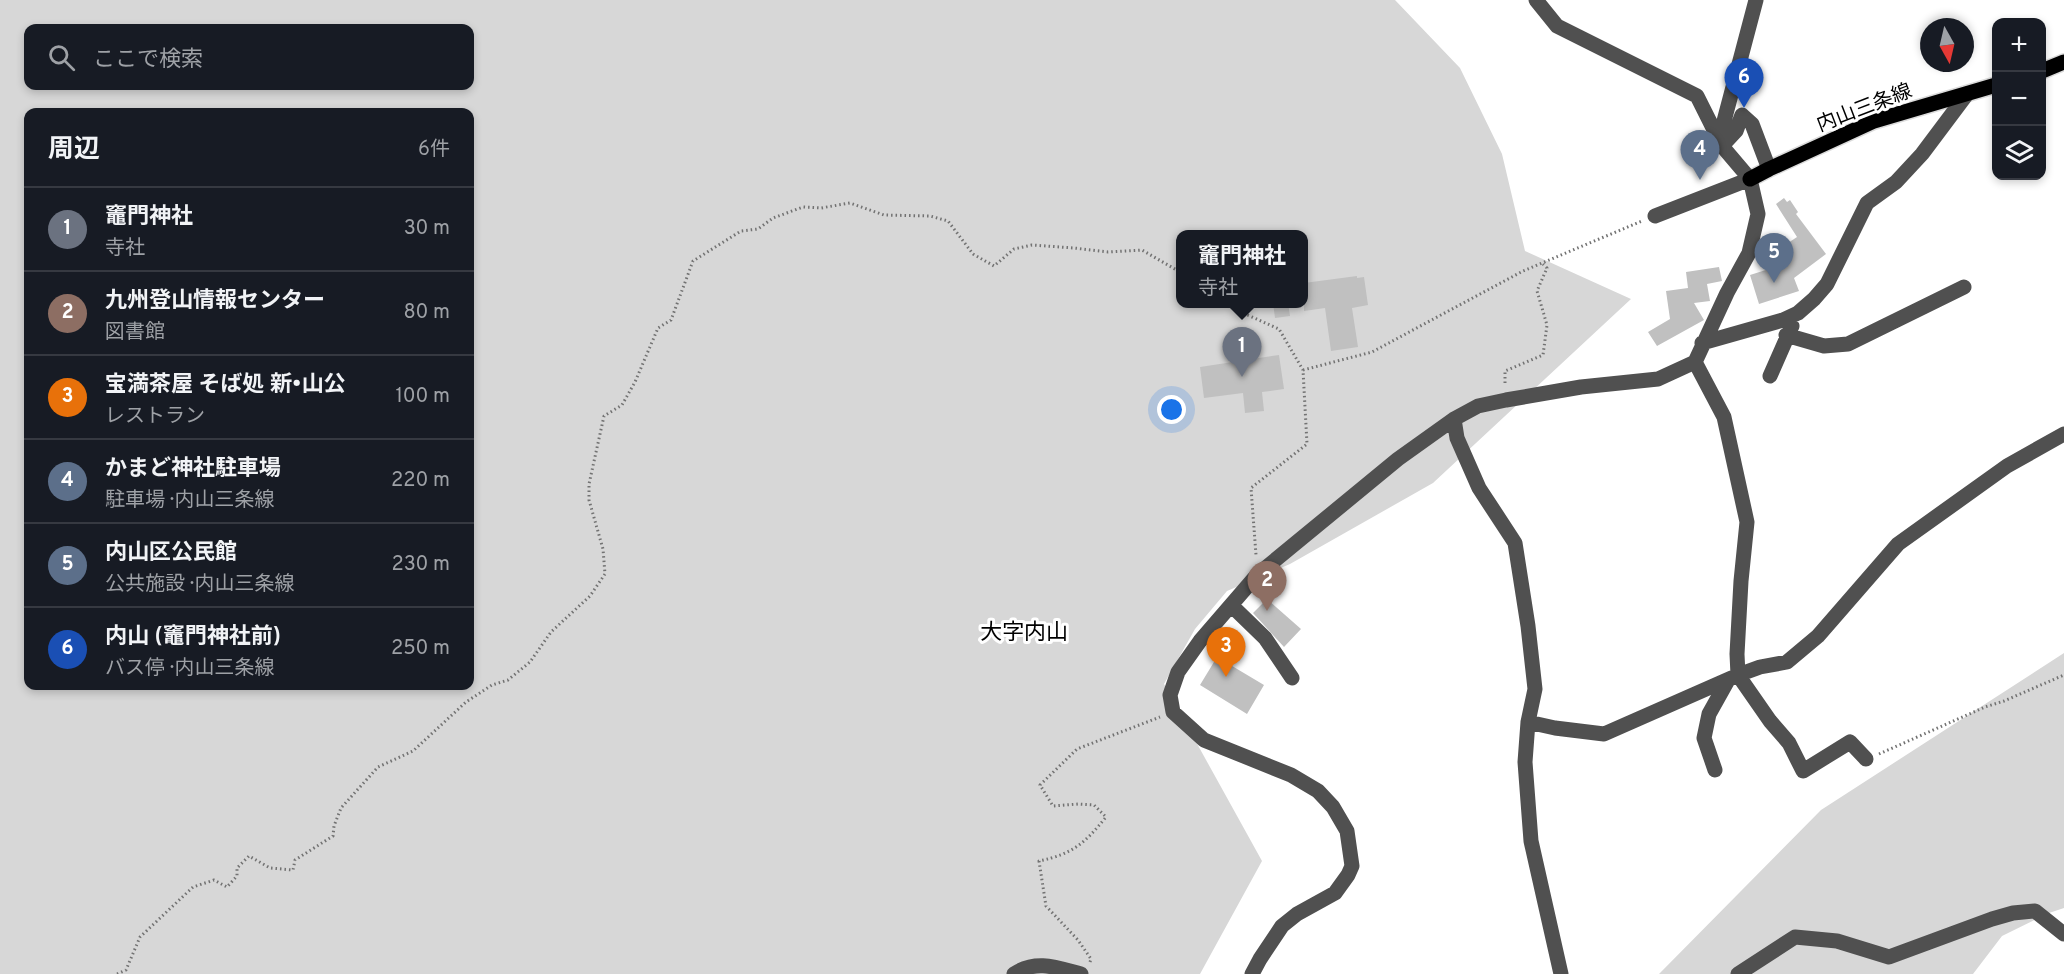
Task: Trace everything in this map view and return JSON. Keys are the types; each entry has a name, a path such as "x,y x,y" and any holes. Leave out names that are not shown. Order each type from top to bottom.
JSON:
{"main road":[{"path":"2046,69 2064,62"},
{"name":"内山三条線","path":"1750,179 1874,121 1992,86"}],"street":[{"path":"1252,974 1282,926 1297,914 1335,893 1348,875 1352,866 1347,831 1333,807 1318,791 1291,775 1204,740 1173,712 1170,695 1178,672 1200,641 1257,575 1398,459 1454,419 1478,406 1506,400 1581,387 1658,379 1695,362 1702,343 1749,253 1758,214 1750,179 1721,143 1697,96 1557,26 1536,0"},
{"path":"1721,143 1756,0"},
{"path":"1702,343 1783,320 1798,312 1827,284 1867,203 1896,182 1922,154 1967,94"},
{"path":"1721,143 1736,131 1742,115 1752,124 1769,169"},
{"path":"1655,216 1750,179"},
{"path":"1786,335 1824,346 1848,344 1964,287"},
{"path":"1770,376 1798,312"},
{"path":"1695,362 1724,417 1748,522 1733,677 1709,714 1704,738 1715,770"},
{"path":"1454,419 1457,438 1479,488 1515,543 1535,689 1528,722 1525,762 1531,841 1561,974"},
{"path":"1528,722 1604,734 1733,677 1760,667 1787,662 1818,636 1898,544 2007,466 2064,434"},
{"path":"1231,605 1265,638 1292,678"},
{"path":"1733,677 1789,743 1803,771 1850,742 1866,759"},
{"path":"1738,974 1795,937 1837,941 1889,957 1992,919 2035,910 2064,934"},
{"path":"1014,974 1022,969 1043,964 1085,970"}],"path":[{"path":"117,974 126,970 140,937 193,887 214,880 227,888 237,876 237,868 249,856 270,868 293,870 295,860 333,836 334,825 341,808 378,767 414,751 466,702 492,685 508,680 530,662 552,632 590,596 605,573 603,549 589,500 589,484 604,416 622,405 635,382 658,328 671,320 693,261 741,231 758,229 773,219 803,207 821,208 850,203 884,215 930,216 948,221 973,254 994,266 1014,249 1032,245 1108,252 1142,250 1176,270"},
{"path":"1303,370 1372,352 1523,271 1655,216"},
{"path":"1506,400 1505,372 1543,356 1547,325 1537,291 1547,268 1543,263"},
{"path":"1233,308 1279,329 1303,370 1307,444 1251,488 1257,575"},
{"path":"1866,759 2064,675"},
{"path":"1085,970 1091,959 1078,940 1046,906 1039,861 1060,856 1088,839 1106,817 1094,805 1053,806 1040,785 1077,749 1173,712"}],"shaded area":[{"path":"0,0 1395,0 1460,68 1502,154 1525,251 1631,299 1433,483 1290,564 1227,591 1195,629 1164,684 1262,861 1200,974 0,974"},
{"path":"2064,653 2064,908 2002,936 1973,974 1659,974 1821,810"}],"building":[{"path":"1784,198 1787,202 1790,200 1798,212 1796,214 1826,254 1794,278 1799,291 1759,304 1750,275 1769,269 1765,257 1788,250 1785,245 1797,237 1776,204"},
{"path":"1719,267 1722,281 1707,284 1710,301 1694,303 1704,320 1657,346 1648,332 1670,319 1666,291 1688,288 1686,272"},
{"path":"1364,277 1368,305 1352,308 1358,347 1331,351 1325,308 1304,311 1304,308 1308,308 1308,282"},
{"path":"1274,308 1289,308 1290,316 1275,318"},
{"path":"1279,355 1284,389 1262,392 1264,411 1245,413 1243,393 1204,398 1200,367"},
{"path":"1267,599 1301,629 1284,647 1253,613"},
{"path":"1217,657 1264,685 1247,714 1200,685"}],"place":[{"name":"内山 (竈門神社前)","path":"1744,108"},
{"name":"かまど神社駐車場","path":"1700,180"},
{"name":"内山区公民館","path":"1774,283"},
{"name":"竈門神社","path":"1242,377"},
{"name":"九州登山情報センター","path":"1267,611"},
{"name":"宝満茶屋 そば処 新•山公","path":"1226,677"}],"district":[{"name":"大字内山","path":"1024,631"}]}
